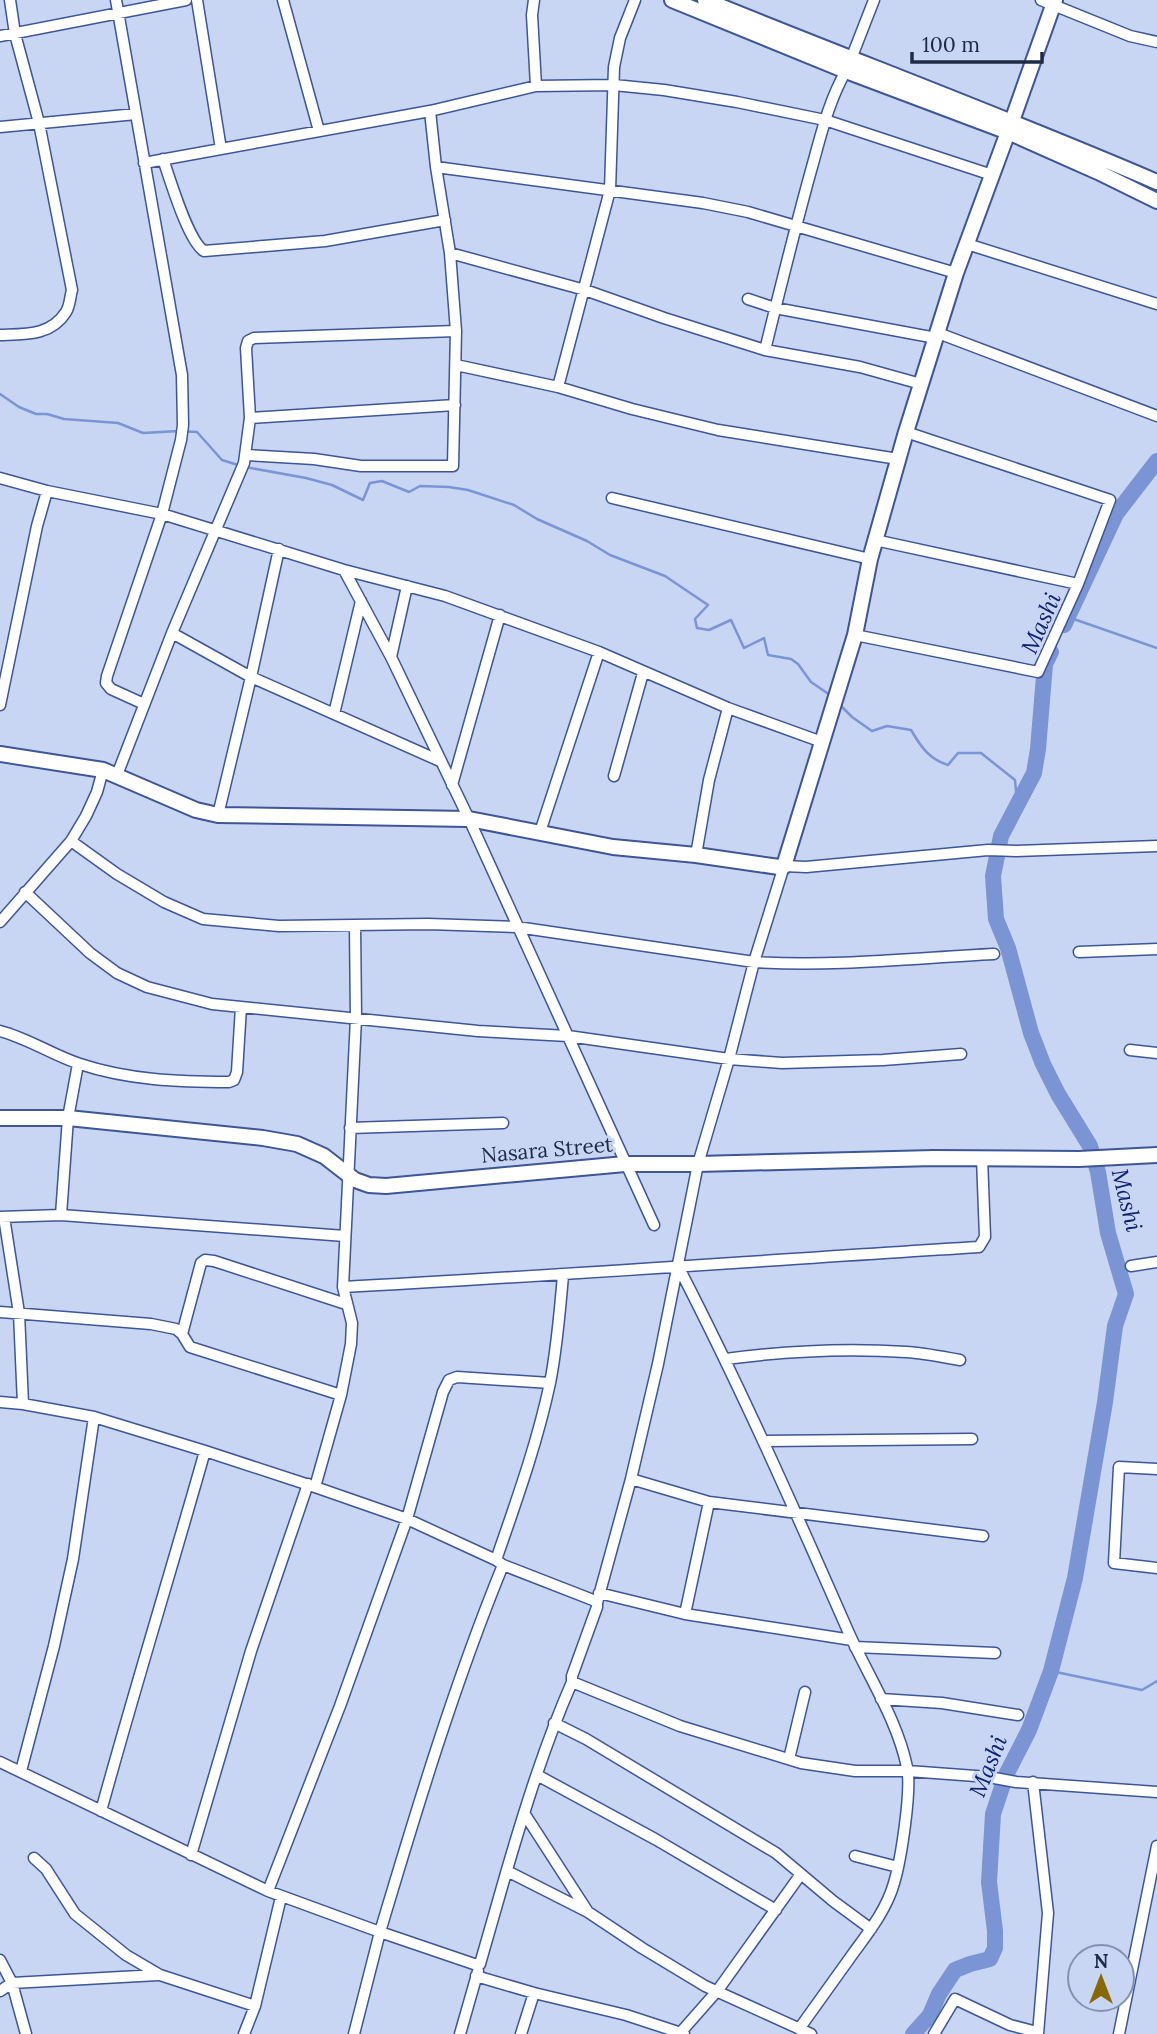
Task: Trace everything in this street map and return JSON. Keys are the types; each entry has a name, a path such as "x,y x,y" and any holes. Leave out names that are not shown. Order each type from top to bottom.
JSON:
{"street":[{"path":"0,335 37,334 54,325 67,311 72,290 40,123 15,34 10,0"},
{"path":"116,0 182,375 181,440 162,514 106,683 111,690 144,704"},
{"path":"0,36 186,0"},
{"path":"197,0 221,149"},
{"path":"283,0 319,131"},
{"path":"534,0 532,15 536,86"},
{"path":"558,387 610,190 614,66 620,38 635,0"},
{"path":"672,0 1157,182"},
{"path":"705,0 849,65"},
{"path":"765,350 825,120 874,0"},
{"path":"460,2034 524,1813 554,1723 572,1682 598,1598 631,1479 658,1364 698,1164 754,962 855,635 870,559 898,459 956,273 1010,127 1050,2 1130,36 1157,42"},
{"path":"144,163 430,111 536,86 614,85 737,102 825,120 992,174"},
{"path":"246,455 314,459 361,466 451,467 454,463 456,331 450,253 430,111"},
{"path":"0,127 136,114"},
{"path":"1010,127 1157,201"},
{"path":"163,159 192,237 204,251 325,241 445,220"},
{"path":"436,167 703,203 748,212 956,273"},
{"path":"967,244 1157,304"},
{"path":"450,253 585,290 765,350 860,367 921,384"},
{"path":"748,299 775,308 937,336 1157,416"},
{"path":"0,922 71,841 144,704 246,455 250,418 246,348 248,341 254,338 456,331"},
{"path":"456,365 558,387 718,430 898,459"},
{"path":"250,418 455,405"},
{"path":"855,635 1038,671 1079,584 1110,500 906,432"},
{"path":"0,478 47,491 162,514 344,570 445,596 598,652 728,708 822,742"},
{"path":"0,705 37,526 47,491"},
{"path":"612,498 870,559"},
{"path":"875,540 1079,584"},
{"path":"218,815 279,549"},
{"path":"344,570 391,657 469,818 654,1225"},
{"path":"391,657 407,586"},
{"path":"334,714 360,601"},
{"path":"452,785 500,615"},
{"path":"172,633 251,677 440,761"},
{"path":"540,832 598,652"},
{"path":"614,776 643,673"},
{"path":"696,855 709,780 728,708"},
{"path":"0,754 110,772 195,810 218,815 469,818 613,847 779,867 806,867 988,850 1157,846"},
{"path":"71,841 163,902 203,919 279,926 428,923 517,927 754,962 827,963 994,954"},
{"path":"25,892 90,953 117,973 146,987 212,1004 478,1031 568,1037 729,1059 782,1063 961,1054"},
{"path":"191,1855 251,1651 312,1485 341,1395 351,1344 352,1323 343,1287 356,1018 355,925"},
{"path":"1079,952 1157,949"},
{"path":"0,1031 17,1035 78,1064 125,1077 229,1082 234,1080 237,1072 241,1007"},
{"path":"1130,1050 1157,1053"},
{"path":"61,1216 68,1118 78,1064"},
{"name":"Nasara Street","path":"0,1118 68,1118 263,1138 297,1144 324,1156 347,1175 369,1185 386,1186 625,1164 1079,1159 1157,1155"},
{"path":"350,1128 503,1123"},
{"path":"343,1287 979,1247 985,1237 982,1158"},
{"path":"23,1404 19,1313 2,1217 61,1216 345,1236"},
{"path":"182,1334 201,1263 205,1260 346,1304"},
{"path":"1131,1266 1157,1262"},
{"path":"678,1266 764,1441 903,1748 908,1771 906,1812 894,1884 871,1929 799,2029"},
{"path":"354,2034 380,1932 457,1684 500,1563 529,1467 550,1383 563,1275"},
{"path":"0,1312 151,1324 176,1329 190,1347 341,1395"},
{"path":"726,1359 771,1353 825,1351 908,1352 960,1360"},
{"path":"268,1891 340,1706 407,1519 443,1392 449,1380 457,1377 550,1383"},
{"path":"0,1402 94,1417 312,1485 407,1519 500,1563 598,1598 854,1644 995,1653"},
{"path":"21,1771 74,1559 94,1417"},
{"path":"764,1441 972,1439"},
{"path":"101,1811 205,1451"},
{"path":"1157,1469 1119,1467 1114,1563 1157,1567"},
{"path":"631,1479 709,1502 983,1536"},
{"path":"685,1614 709,1502"},
{"path":"572,1682 680,1726 801,1763 855,1771 908,1771 1157,1792"},
{"path":"789,1759 806,1692"},
{"path":"881,1699 942,1703 1018,1716"},
{"path":"554,1723 586,1739 776,1853 871,1929"},
{"path":"0,1762 282,1898 480,1964"},
{"path":"537,1775 655,1839 776,1910"},
{"path":"934,2034 955,1999 1010,2025 1038,2033 1048,1913 1033,1782"},
{"path":"524,1813 588,1912"},
{"path":"1119,2034 1157,1846"},
{"path":"855,1856 898,1867"},
{"path":"34,1858 46,1869 75,1914 126,1955 160,1975 255,2006"},
{"path":"506,1873 511,1873 588,1912 705,1986 811,2034"},
{"path":"476,1976 626,2015 682,2033 718,1990 801,1874"},
{"path":"244,2034 255,2006 282,1898"},
{"path":"0,1960 12,1983 26,2034"},
{"path":"0,1991 12,1983 160,1975"},
{"path":"521,2034 534,1993"}],"waterway":[{"path":"0,394 19,407 36,414 118,423 143,433 197,432 222,460 238,465"},
{"name":"Mashi","path":"1064,625 1116,514 1157,461"},
{"path":"245,467 332,485 363,500 370,483 382,481 409,492 420,486 468,490 514,505 610,555 665,576 708,605 695,619 697,628 709,630 731,620 744,648 764,638 768,655 791,659 811,682 830,695"},
{"path":"1068,617 1157,648"},
{"name":"Mashi","path":"913,2034 930,2015 939,1994 955,1970 990,1959 995,1948 989,1882 993,1814 1006,1775 1029,1730 1051,1671 1075,1578 1115,1326 1126,1294 1108,1233 1098,1172 1090,1146 1043,1064 1031,1033 1008,948 996,919 993,876 1001,836 1034,773 1045,664 1051,652"},
{"path":"840,705 872,731 887,726 911,730 926,752 948,765 958,753 981,753 1015,780 1017,803"},
{"path":"1051,1671 1142,1690 1157,1681"}]}
